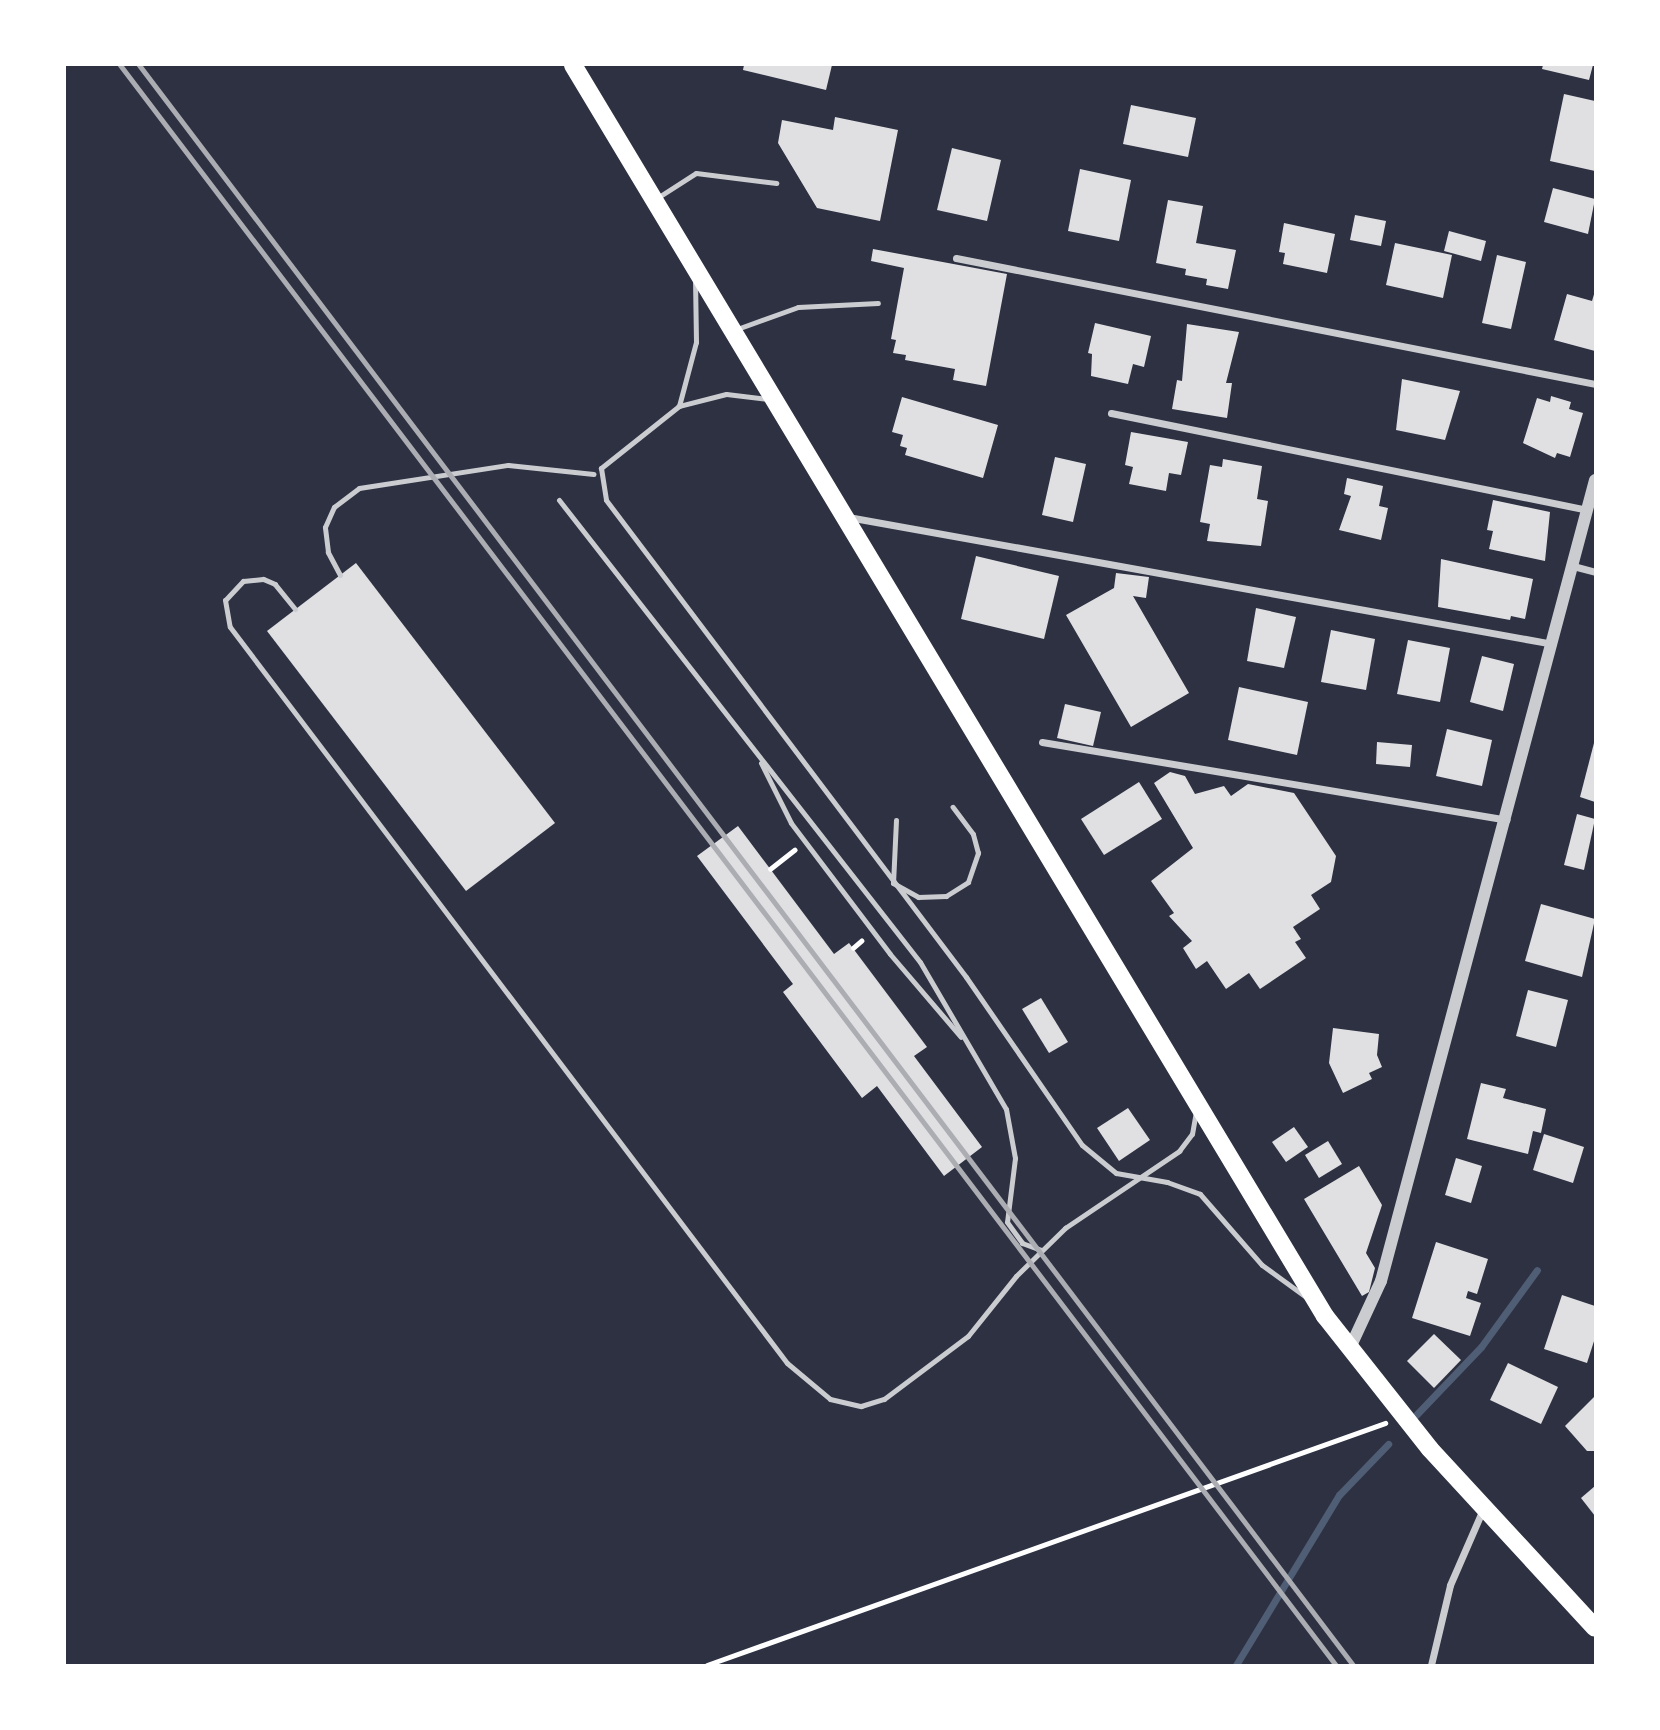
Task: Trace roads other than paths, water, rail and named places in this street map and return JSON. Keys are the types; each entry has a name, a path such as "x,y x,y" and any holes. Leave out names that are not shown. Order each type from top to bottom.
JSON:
{"main road":[{"path":"573,65 848,517 1196,1107 1318,1304 1349,1350 1402,1416 1595,1628"}],"street":[{"path":"956,258 1595,384"},
{"path":"1111,413 1587,510"},
{"path":"1349,1350 1381,1281 1595,480"},
{"path":"848,517 1553,644"},
{"path":"1573,566 1595,572"},
{"path":"1042,742 1506,820"},
{"path":"1431,1665 1450,1585 1484,1508"}],"lane":[{"path":"655,200 696,173 776,183"},
{"path":"679,406 698,328 693,261"},
{"path":"734,330 756,318 798,307 878,303"},
{"path":"778,402 726,394 679,406 601,468 606,500 966,977 1082,1145 1107,1169 1140,1179 1167,1182 1200,1194 1262,1265 1318,1304"},
{"path":"340,575 328,552 326,527 334,507 359,488 508,465 594,474"},
{"path":"559,500 888,920 970,1047 1000,1096 1012,1133 1015,1172 1007,1222 1022,1243 1041,1250"},
{"path":"295,609 275,584 262,579 243,581 225,600 230,627 802,1379 839,1403 861,1406 884,1399 968,1336 1041,1250 1089,1208 1140,1179 1185,1145 1196,1122 1196,1107"},
{"path":"756,754 791,823 907,975 970,1047"},
{"path":"893,883 909,894 932,899 957,891 968,882 978,853 973,834 953,807"},
{"path":"893,883 896,820"}],"waterway":[{"path":"1416,1415 1481,1347 1537,1270"},
{"path":"1236,1665 1339,1495 1388,1444"}],"railway":[{"path":"120,65 1336,1665"},
{"path":"139,65 1353,1665"}]}
